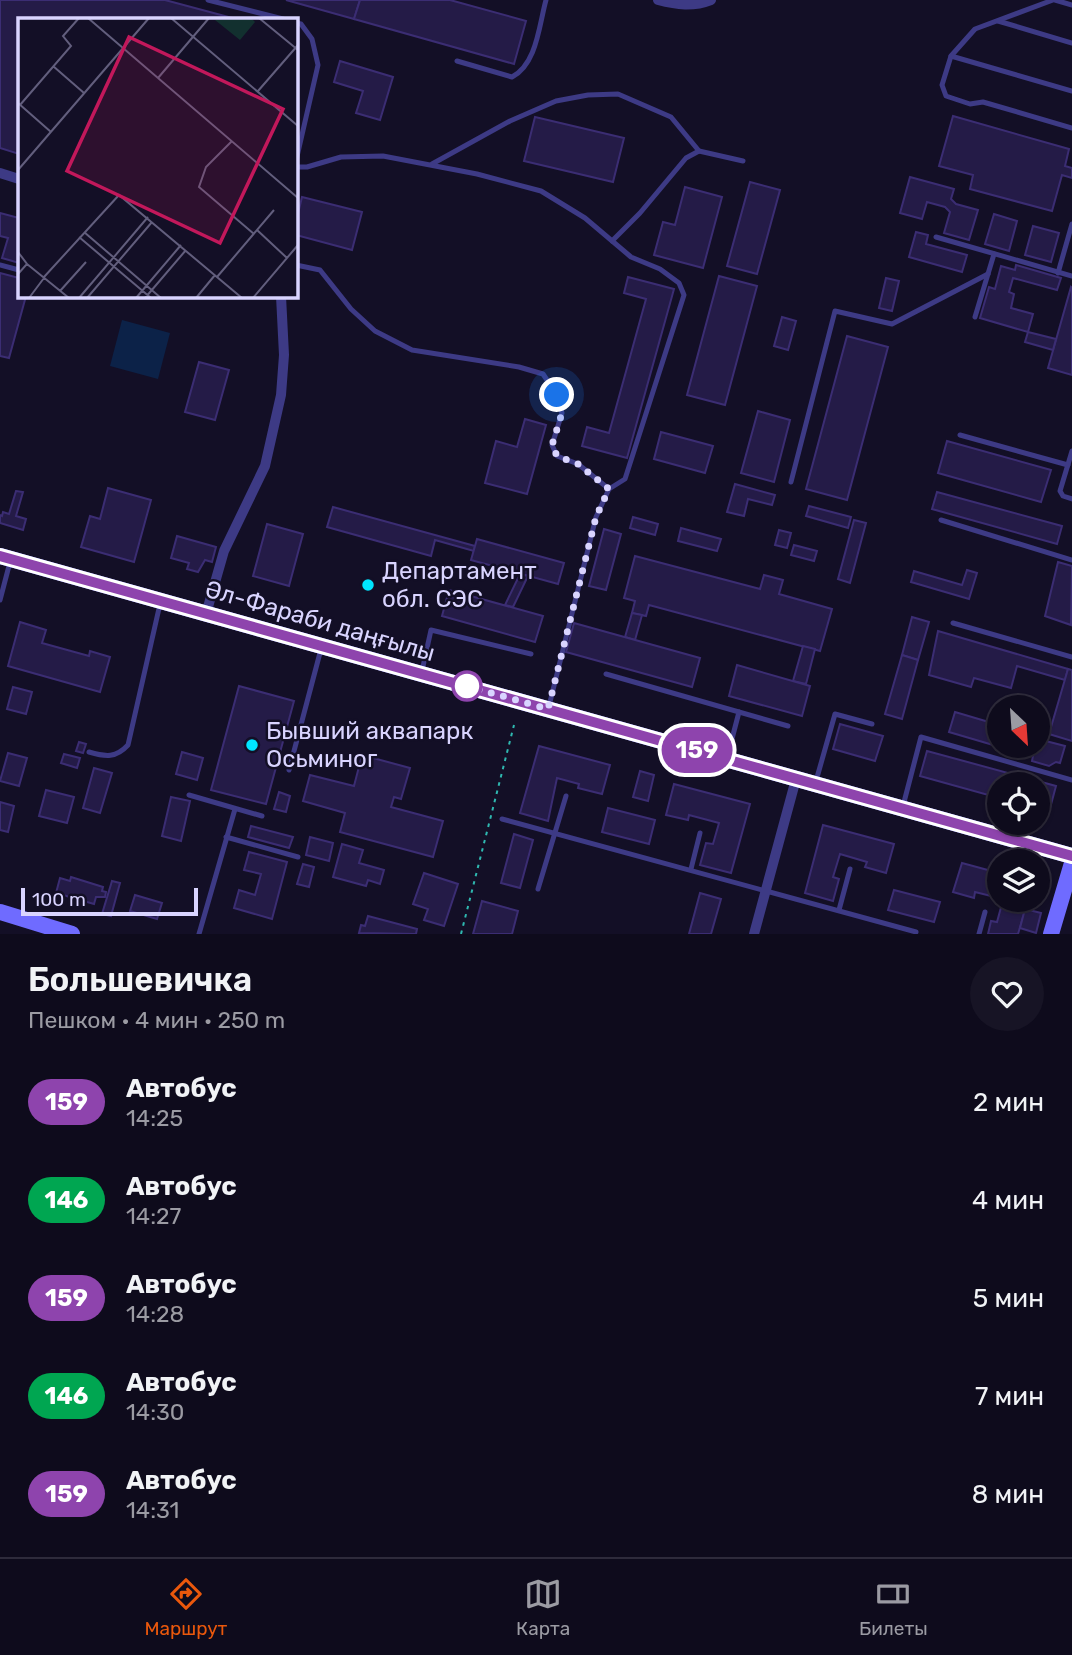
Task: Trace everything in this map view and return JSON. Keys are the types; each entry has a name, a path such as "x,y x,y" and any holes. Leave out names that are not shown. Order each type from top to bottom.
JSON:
{"main road":[{"name":"Әл-Фараби даңғылы","path":"5,557 1072,856"},
{"path":"1051,934 1072,863"},
{"path":"0,912 72,934"}],"street":[{"path":"658,0 676,5 710,1"},
{"path":"0,173 18,179"},
{"path":"206,614 224,551 265,466 281,395 284,355 281,298"},
{"path":"754,934 796,779"}],"lane":[{"path":"208,0 279,18"},
{"path":"457,61 512,77 522,72 529,62 546,0"},
{"path":"1072,5 1054,0 975,29 951,56 942,85 946,96 970,104 983,102 1072,128"},
{"path":"997,20 1072,43"},
{"path":"298,23 312,39 318,65 298,152"},
{"path":"951,56 1072,91"},
{"path":"432,164 510,121 556,102 588,95 618,94 671,117 699,150 743,161"},
{"path":"612,241 640,213 686,158 699,150"},
{"path":"298,167 341,157 383,156 432,164 541,191 585,218 631,257 660,268 679,283 684,295 625,479 609,489 596,517 548,709"},
{"path":"1058,272 1072,224"},
{"path":"936,237 1072,276"},
{"path":"975,317 994,254"},
{"path":"0,265 18,271"},
{"path":"298,265 320,270 351,309 375,331 412,350 519,367 543,374 557,395 562,413 552,445 557,456 578,464 609,489"},
{"path":"791,482 835,311 892,324 988,274"},
{"path":"960,435 1068,465"},
{"path":"1072,451 1060,491 1063,496 1072,499"},
{"path":"941,520 1072,560"},
{"path":"0,600 5,557"},
{"path":"89,752 106,757 122,752 128,745 161,601"},
{"path":"953,623 1072,657"},
{"path":"421,674 431,630 531,654"},
{"path":"289,770 322,646"},
{"path":"606,674 788,726"},
{"path":"727,758 740,712"},
{"path":"815,784 835,714 872,724"},
{"path":"902,809 922,737 1072,780"},
{"path":"189,795 262,816"},
{"path":"538,889 566,796"},
{"path":"199,934 235,809"},
{"path":"502,819 916,932"},
{"path":"691,869 700,833"},
{"path":"226,837 298,857"},
{"path":"839,910 850,869"},
{"path":"979,934 985,912"}],"path":[{"path":"461,934 514,725"}],"water":[{"path":"122,320 170,333 158,379 110,366"}],"building":[{"path":"0,0 165,0 232,18 18,18 18,154 0,148"},
{"path":"286,0 360,0 354,19"},
{"path":"360,0 450,0 526,21 514,64 354,19"},
{"path":"340,61 393,77 380,120 356,113 363,91 334,82"},
{"path":"953,116 1069,149 1065,166 1072,168 1072,178 1062,175 1052,211 970,189 973,175 939,166"},
{"path":"535,117 624,138 613,182 524,161"},
{"path":"910,177 954,189 951,199 956,204 978,210 969,240 944,233 950,212 945,207 927,202 922,219 900,213"},
{"path":"750,182 780,190 757,274 727,266"},
{"path":"685,187 722,197 703,268 654,255 663,222 675,225"},
{"path":"302,197 362,212 352,250 298,236 298,214"},
{"path":"0,213 18,218 18,263 2,258 8,238 0,236"},
{"path":"994,214 1017,221 1009,251 985,244"},
{"path":"1033,226 1059,233 1051,262 1025,255"},
{"path":"916,232 928,235 926,244 967,255 962,272 909,257"},
{"path":"1016,265 1061,278 1057,290 1013,278 1009,292 1014,294 1011,308 1033,314 1028,332 980,318 989,287 995,289 1001,266 1015,270"},
{"path":"0,273 18,278 18,298 25,298 9,358 0,356"},
{"path":"719,276 757,286 725,405 687,395"},
{"path":"628,277 674,289 627,458 582,446 587,427 609,433 646,299 624,293"},
{"path":"886,278 899,281 892,311 879,308"},
{"path":"1072,288 1072,375 1048,368"},
{"path":"782,317 796,321 788,350 774,346"},
{"path":"1028,332 1056,339 1053,350 1025,342"},
{"path":"847,336 888,347 847,500 806,489"},
{"path":"199,362 229,370 215,420 185,412"},
{"path":"758,411 790,420 774,482 741,473"},
{"path":"525,419 546,425 527,494 485,483 496,441 517,447"},
{"path":"661,432 713,446 705,473 654,459"},
{"path":"947,441 1051,470 1041,502 938,473"},
{"path":"735,484 775,495 772,505 748,499 744,516 727,512"},
{"path":"108,488 151,500 134,562 81,547 90,516 100,519"},
{"path":"16,491 23,492 16,516 26,519 23,530 0,523 0,515 2,516 3,512 9,514"},
{"path":"937,492 1062,526 1057,544 932,509"},
{"path":"809,506 851,517 848,528 806,516"},
{"path":"333,507 475,546 474,551 435,540 431,556 327,527"},
{"path":"633,517 658,524 655,535 630,528"},
{"path":"854,520 866,523 850,583 838,579"},
{"path":"267,524 303,534 289,586 253,576"},
{"path":"681,528 721,539 717,551 678,541"},
{"path":"604,529 621,534 606,590 589,586"},
{"path":"779,530 791,533 787,548 775,545"},
{"path":"177,536 216,547 212,562 205,560 198,572 187,569 189,563 171,558"},
{"path":"477,539 564,563 558,584 471,560"},
{"path":"794,545 817,551 814,561 791,555"},
{"path":"635,556 760,589 764,575 783,580 779,594 832,609 820,651 649,605 646,616 632,613 635,601 624,598"},
{"path":"1058,562 1072,566 1071,625 1045,616"},
{"path":"967,570 977,573 969,599 911,582 914,571 962,585"},
{"path":"520,574 528,576 513,607 505,605"},
{"path":"449,590 543,616 535,642 442,616"},
{"path":"632,613 642,615 635,640 625,637"},
{"path":"912,617 929,622 918,660 902,655"},
{"path":"20,622 46,630 42,643 89,656 90,651 110,657 100,692 8,666"},
{"path":"574,623 700,658 692,687 566,652"},
{"path":"938,631 1068,669 1065,680 1017,666 1011,688 974,678 971,687 929,675"},
{"path":"803,646 815,649 806,684 793,681"},
{"path":"902,655 918,660 902,719 885,714"},
{"path":"737,665 810,686 802,716 729,696"},
{"path":"1068,669 1072,670 1072,741 1050,734"},
{"name":"Бывший аквапарк Осьминог","path":"239,686 294,701 266,804 211,790"},
{"path":"13,687 32,692 26,714 7,709"},
{"path":"955,712 987,721 987,743 949,732"},
{"path":"840,724 883,736 875,761 833,749"},
{"path":"79,742 86,744 83,753 76,751"},
{"path":"1050,742 1065,746 1060,763 1049,766 1032,761 1033,758 1050,758"},
{"path":"539,746 610,765 602,794 578,788 579,784 557,778 548,821 520,813"},
{"path":"927,751 1004,772 987,772 987,795 920,776"},
{"path":"182,752 203,758 197,780 176,774"},
{"path":"8,753 27,758 19,786 0,781"},
{"path":"64,754 80,758 77,768 61,763"},
{"path":"362,755 410,768 401,799 394,797 391,807 443,821 433,857 340,832 345,813 303,801 310,775 354,786"},
{"path":"94,768 112,773 100,813 83,808"},
{"path":"640,771 654,775 648,801 633,797"},
{"path":"674,784 750,804 731,873 700,865 706,843 713,844 719,823 689,815 688,820 666,815"},
{"path":"1050,784 1056,786 1050,808"},
{"path":"46,790 74,797 67,823 39,816"},
{"path":"279,792 290,796 286,812 274,809"},
{"path":"171,797 190,801 181,841 162,836"},
{"path":"0,802 14,806 8,832 0,830"},
{"path":"608,808 655,820 649,844 602,832"},
{"path":"823,825 894,844 886,873 865,867 867,862 840,854 833,877 839,879 833,901 805,893"},
{"path":"251,826 293,837 289,848 248,837"},
{"path":"514,834 533,840 520,888 501,883"},
{"path":"310,837 333,843 329,861 306,855"},
{"path":"342,844 363,850 359,863 384,870 380,884 368,880 366,886 333,877"},
{"path":"249,852 287,862 272,919 234,908 239,890 255,895 261,874 244,870"},
{"path":"962,863 987,870 987,895 975,892 974,898 953,892"},
{"path":"303,864 314,867 309,887 297,884"},
{"path":"424,873 458,884 444,926 424,920 428,909 413,904"},
{"path":"71,877 103,887 105,897 96,897 94,904 56,893 60,878 70,881"},
{"path":"112,881 120,883 111,916 102,914"},
{"path":"894,890 940,902 934,922 888,910"},
{"path":"700,893 721,899 711,934 689,934"},
{"path":"135,895 162,903 157,919 130,911"},
{"path":"482,901 518,911 512,934 473,934"},
{"path":"1000,912 1024,912 1018,934 988,934 991,921 997,922"},
{"path":"1024,912 1041,913 1036,933 1020,928"},
{"path":"368,916 417,929 416,934 359,933"}],"bus line":[{"name":"159","path":"0,556 1072,856"}],"place":[{"name":"Департамент обл. СЭС","path":"368,585"},
{"name":"Бывший аквапарк Осьминог","path":"252,745"}],"route":[{"path":"467,686 548,709 596,517 609,489 578,464 557,456 552,445 562,413 557,395"}]}
